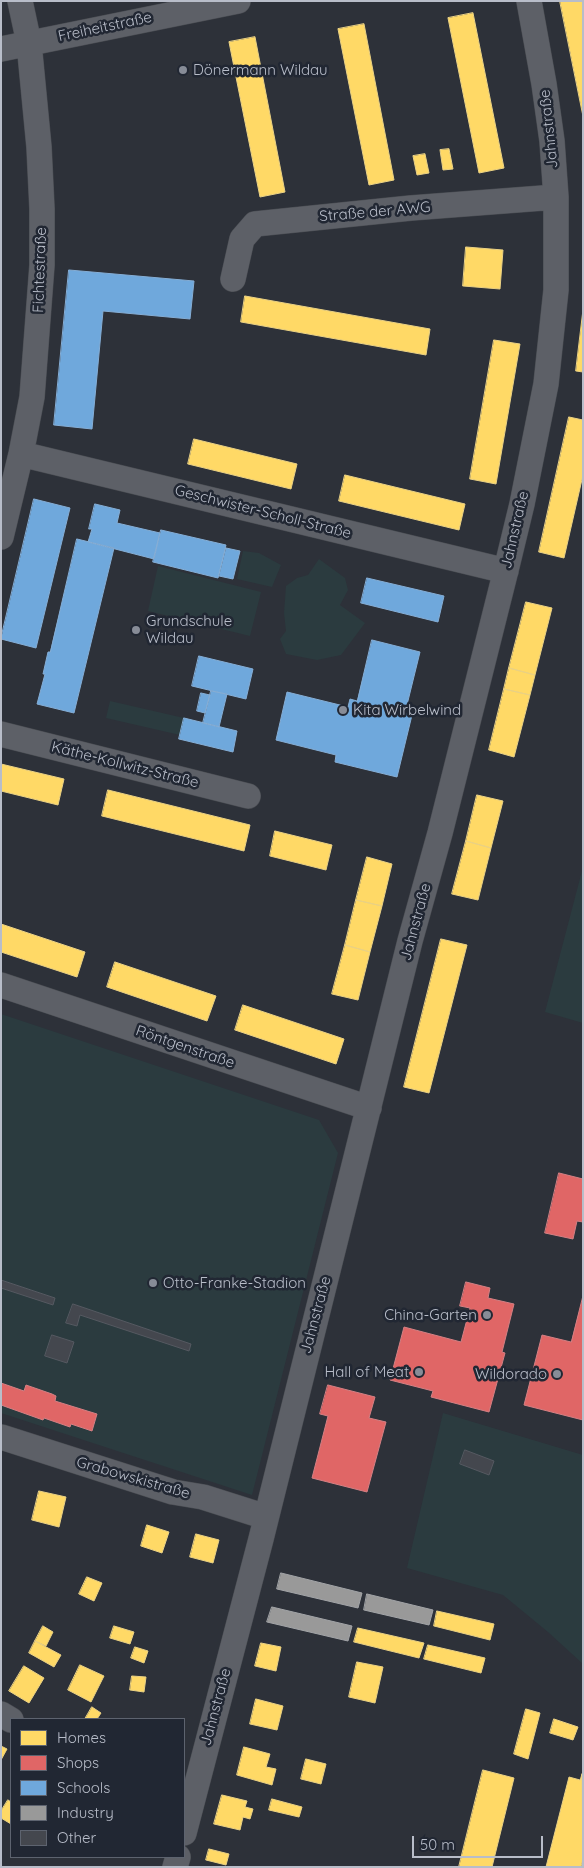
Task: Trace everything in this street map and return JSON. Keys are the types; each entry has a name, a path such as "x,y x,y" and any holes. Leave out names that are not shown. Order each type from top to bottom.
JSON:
{"street":[{"name":"Fichtestraße","path":"1,537 21,454 32,397 42,264 41,174 29,43 20,1"},
{"name":"Freiheitstraße","path":"1,48 238,1"},
{"name":"Jahnstraße","path":"185,1822 266,1517 506,571 522,504 546,384 556,290 556,197 552,141 529,1"},
{"name":"Straße der AWG","path":"233,279 242,239 255,224 411,208 556,197"},
{"name":"Geschwister-Scholl-Straße","path":"21,454 506,571"},
{"name":"Käthe-Kollwitz-Straße","path":"1,734 248,796"},
{"name":"Röntgenstraße","path":"1,985 369,1108"},
{"name":"Grabowskistraße","path":"1,1437 174,1492 203,1498 266,1517"}],"shaded area":[{"path":"243,551 259,553 281,565 272,587 237,579"},
{"path":"319,559 345,578 348,590 340,605 365,623 341,655 317,660 286,654 280,639 286,631 284,613 286,586 297,578 308,575"},
{"path":"158,566 261,592 250,636 148,611"},
{"path":"110,701 184,718 180,735 106,718"},
{"path":"583,867 583,1023 545,1012"},
{"name":"Otto-Franke-Stadion","path":"1,1014 319,1120 338,1153 252,1495 1,1413"},
{"path":"443,1413 583,1455 583,1664 503,1595 407,1568"}],"building: Homes":[{"path":"560,1 583,1 583,116"},
{"path":"473,13 504,168 479,173 448,18"},
{"path":"364,24 394,180 369,185 338,29"},
{"path":"255,37 285,192 260,197 229,42"},
{"path":"449,149 453,169 443,170 440,150"},
{"path":"425,154 429,173 417,175 413,156"},
{"path":"466,247 503,250 500,289 463,286"},
{"path":"245,296 430,329 426,355 241,322"},
{"path":"583,310 583,372 576,371"},
{"path":"494,340 520,344 496,484 470,479"},
{"path":"569,417 583,420 583,475 564,558 539,552"},
{"path":"194,439 297,464 291,489 188,464"},
{"path":"345,475 465,504 459,530 339,501"},
{"path":"526,602 552,608 535,675 509,668"},
{"path":"509,668 535,675 530,695 504,689"},
{"path":"504,689 530,695 514,757 489,750"},
{"path":"1,764 64,779 58,805 1,791"},
{"path":"108,790 250,825 244,851 102,816"},
{"path":"477,795 503,801 491,848 466,841"},
{"path":"275,831 332,845 326,870 270,856"},
{"path":"466,841 491,848 478,900 452,894"},
{"path":"367,857 392,864 382,906 356,900"},
{"path":"356,900 382,906 370,952 345,945"},
{"path":"1,924 85,952 77,977 1,952"},
{"path":"441,939 467,945 429,1093 404,1087"},
{"path":"345,945 370,952 358,1000 332,994"},
{"path":"115,962 216,996 207,1021 107,987"},
{"path":"243,1005 344,1039 336,1064 235,1030"},
{"path":"39,1491 66,1497 59,1527 32,1520"},
{"path":"147,1525 169,1532 162,1553 141,1546"},
{"path":"196,1534 219,1540 213,1563 190,1557"},
{"path":"87,1577 102,1583 94,1601 79,1594"},
{"path":"437,1611 494,1624 490,1640 434,1626"},
{"path":"43,1626 53,1632 46,1646 35,1641"},
{"path":"114,1626 134,1632 130,1644 110,1638"},
{"path":"358,1628 424,1643 419,1658 354,1642"},
{"path":"35,1641 61,1655 54,1667 29,1653"},
{"path":"261,1643 281,1647 276,1671 255,1666"},
{"path":"428,1645 485,1658 481,1673 424,1659"},
{"path":"135,1647 148,1651 144,1663 131,1658"},
{"path":"357,1662 383,1667 375,1703 349,1697"},
{"path":"80,1665 104,1676 91,1702 68,1690"},
{"path":"24,1666 44,1678 29,1703 9,1691"},
{"path":"132,1676 146,1677 144,1692 130,1690"},
{"path":"256,1699 283,1706 277,1730 250,1724"},
{"path":"92,1707 101,1713 98,1718 86,1718"},
{"path":"526,1709 540,1713 528,1759 514,1754"},
{"path":"554,1719 578,1727 573,1740 550,1733"},
{"path":"1,1746 7,1749 1,1760"},
{"path":"244,1747 270,1754 266,1767 276,1769 272,1785 237,1775"},
{"path":"306,1759 326,1764 321,1784 301,1779"},
{"path":"483,1770 514,1778 492,1867 459,1867"},
{"path":"582,1774 583,1858 581,1867 546,1867 569,1777 580,1780"},
{"path":"222,1795 247,1801 245,1807 253,1809 250,1819 243,1817 240,1830 214,1824"},
{"path":"272,1799 302,1807 299,1817 269,1810"},
{"path":"8,1800 10,1801 10,1823 1,1818 1,1811"},
{"path":"209,1849 229,1854 226,1865 206,1860"}],"building: Shops":[{"path":"559,1173 583,1179 583,1222 577,1221 573,1239 545,1233"},
{"path":"466,1282 490,1288 488,1298 514,1304 502,1352 505,1353 489,1412 431,1397 433,1391 390,1380 404,1327 461,1342 470,1308 460,1306"},
{"name":"Wildorado","path":"583,1296 583,1420 524,1405 542,1335 571,1342"},
{"path":"1,1383 24,1391 26,1385 56,1396 55,1401 97,1414 92,1431 71,1424 70,1427 44,1418 43,1420 1,1405"},
{"path":"328,1385 375,1397 369,1418 386,1422 367,1492 312,1478 328,1416 320,1414"}],"building: Schools":[{"path":"69,270 194,281 190,319 103,311 92,429 54,425"},
{"path":"34,499 70,508 36,648 1,639"},
{"path":"95,504 120,510 117,523 160,533 154,559 88,542 92,529 89,529"},
{"path":"161,530 226,545 218,578 153,562"},
{"path":"77,539 114,548 74,713 37,704 45,674 43,674 48,652 50,652"},
{"path":"226,548 240,551 233,579 219,576"},
{"path":"367,578 444,596 438,622 361,603"},
{"path":"372,640 420,652 405,713 412,715 397,777 335,762 336,755 276,740 287,692 348,707 350,699 357,701"},
{"path":"199,656 253,669 246,699 192,686"},
{"path":"211,691 227,694 219,727 203,723"},
{"path":"201,693 210,695 205,713 197,711"},
{"path":"184,718 237,731 233,752 179,739"}],"building: Industry":[{"path":"281,1573 362,1593 358,1608 277,1589"},
{"path":"367,1594 433,1610 429,1625 364,1610"},
{"path":"272,1607 352,1626 348,1641 267,1622"}],"building: Other":[{"path":"1,1280 55,1298 53,1305 1,1288"},
{"path":"73,1304 191,1344 189,1351 80,1315 77,1326 66,1323"},
{"path":"52,1335 74,1342 67,1363 45,1356"},
{"path":"465,1450 494,1461 489,1475 460,1464"}],"place":[{"name":"Dönermann Wildau","path":"183,70"},
{"name":"Grundschule Wildau","path":"136,630"},
{"name":"Kita Wirbelwind","path":"343,710"},
{"name":"Otto-Franke-Stadion","path":"153,1283"},
{"name":"China-Garten","path":"487,1315"},
{"name":"Hall of Meat","path":"419,1372"},
{"name":"Wildorado","path":"557,1374"}]}
